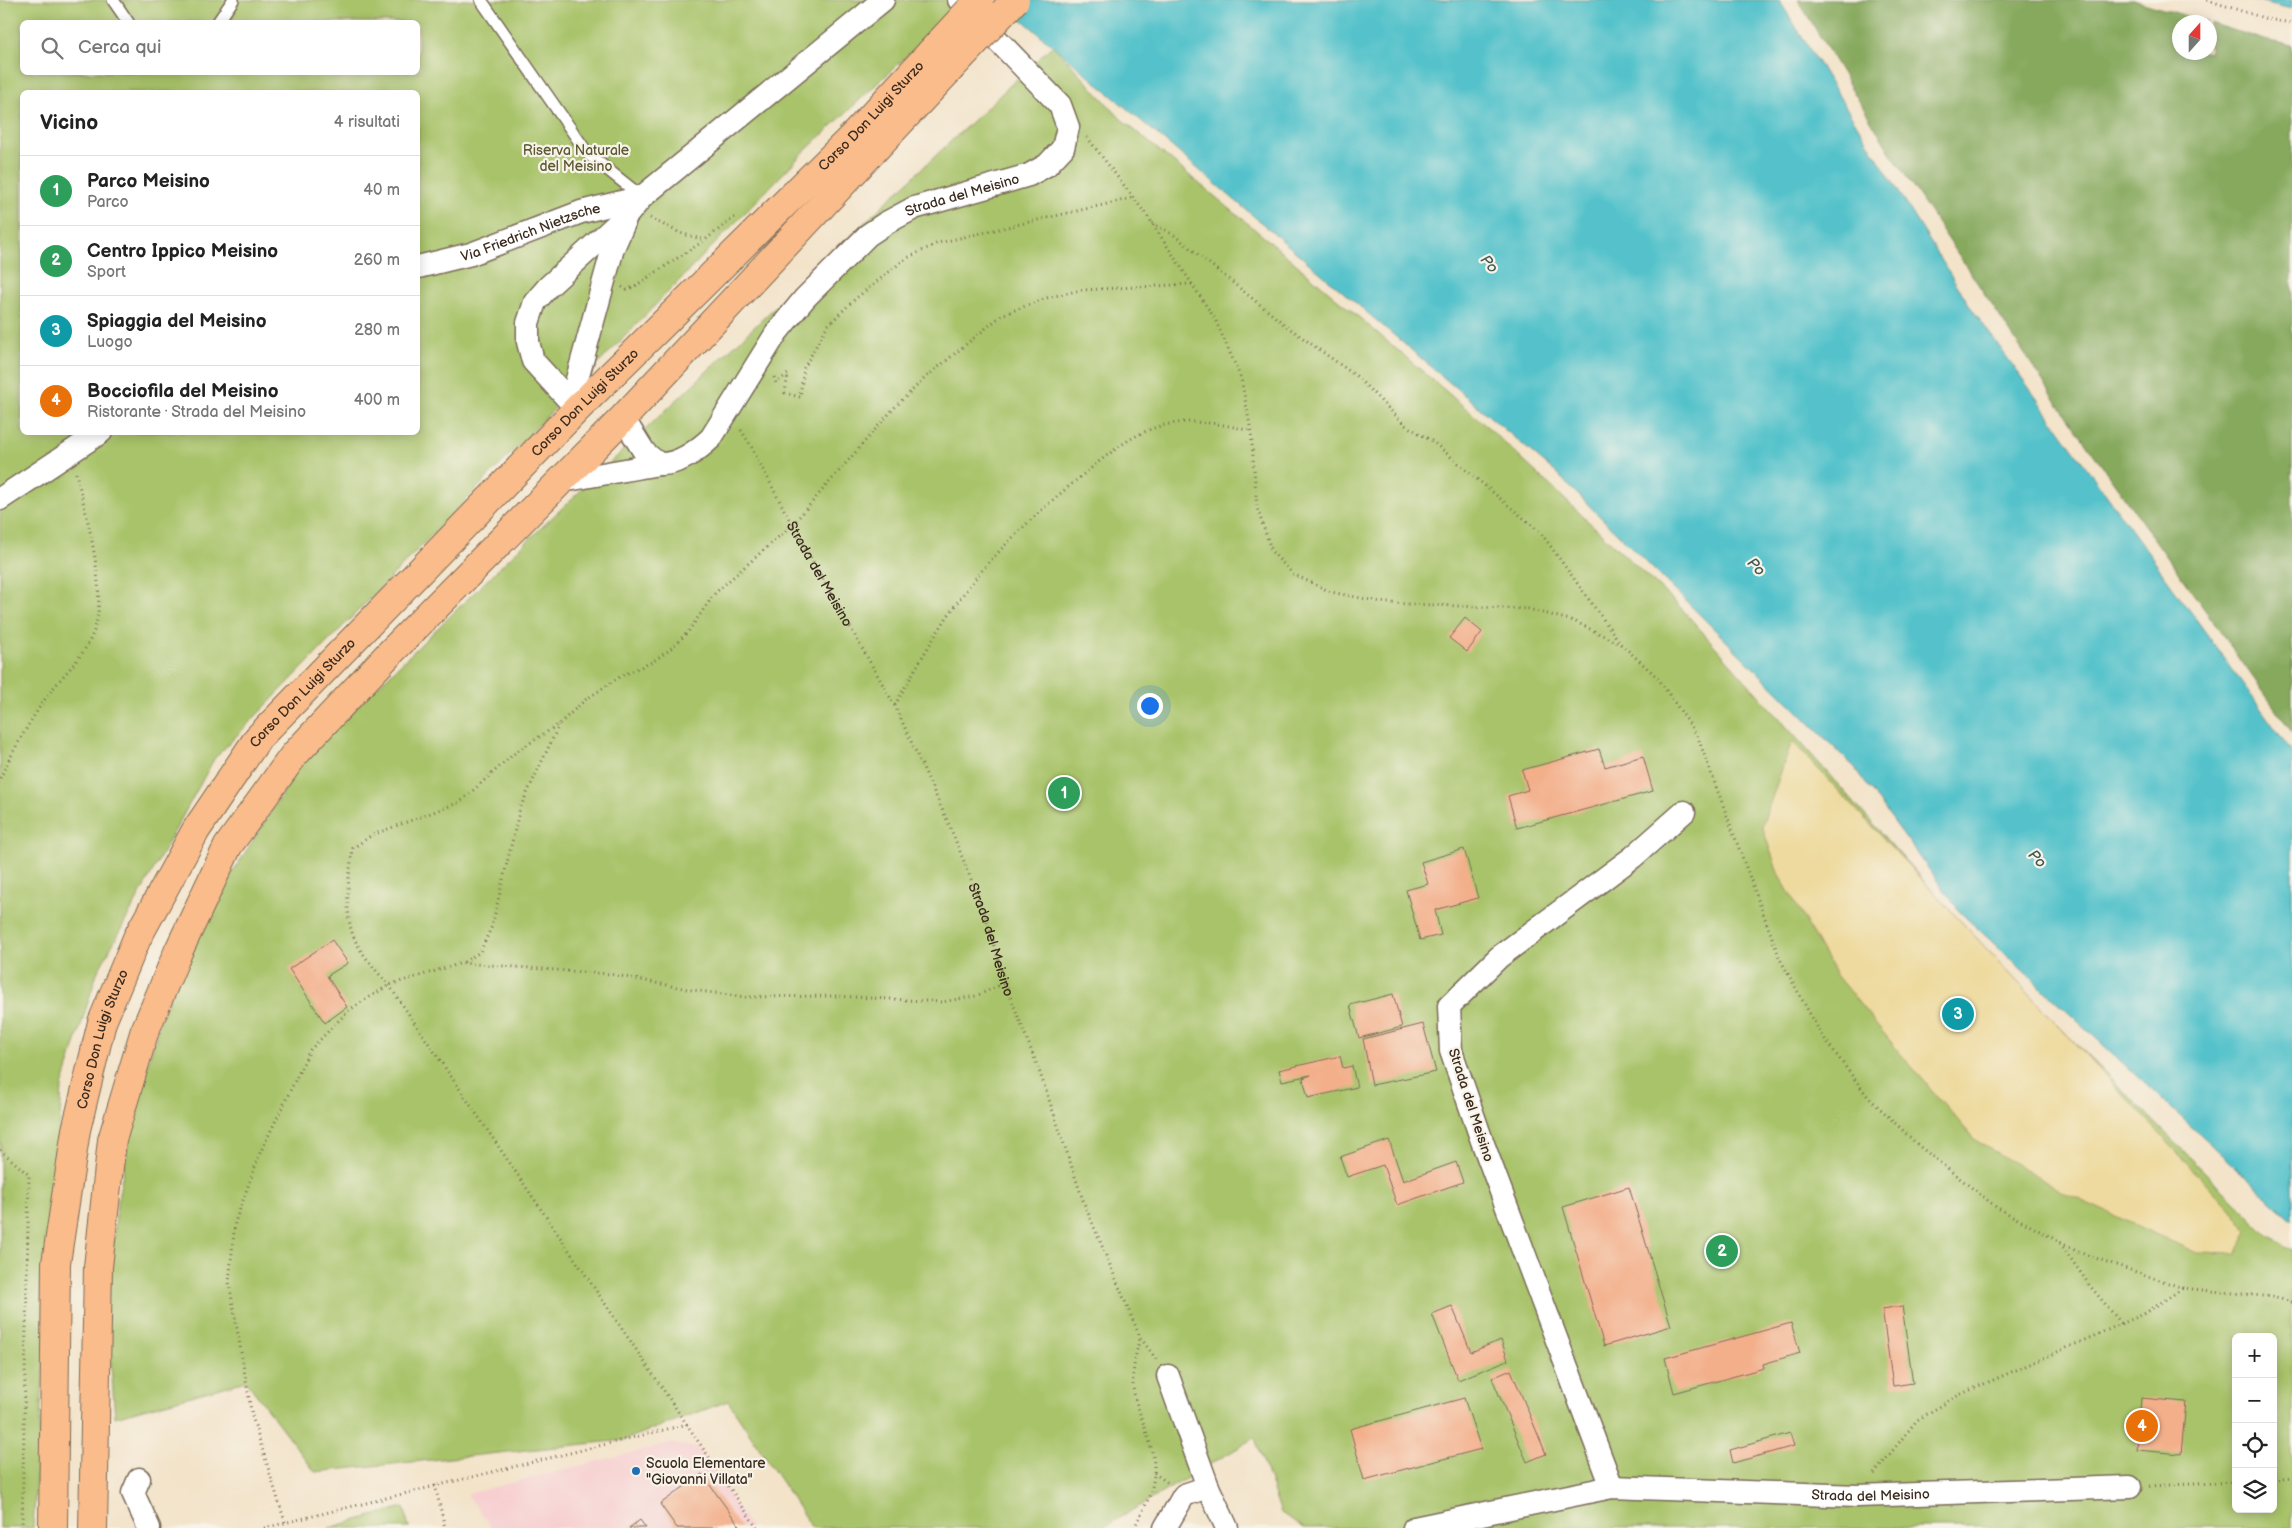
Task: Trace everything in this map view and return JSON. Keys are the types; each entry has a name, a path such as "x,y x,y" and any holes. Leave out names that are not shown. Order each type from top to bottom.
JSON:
{"main road":[{"path":"941,60 980,0"},
{"path":"941,60 1014,0"},
{"name":"Corso Don Luigi Sturzo","path":"53,1528 56,1263 76,1130 102,1022 137,938 196,830 258,738 577,410 854,134 941,60"},
{"name":"Corso Don Luigi Sturzo","path":"93,1528 98,1267 112,1140 144,1033 178,952 228,846 294,755 388,655 623,418 941,60"}],"street":[{"path":"577,410 533,361 528,342 528,323 535,302 548,287 883,0"},
{"path":"959,0 1060,104 1068,127"},
{"name":"Strada del Meisino","path":"562,481 681,459 699,449 711,438 777,332 868,235 914,208 1029,176 1047,165 1063,148 1068,127"},
{"path":"577,410 576,383 613,248 638,209"},
{"name":"Via Friedrich Nietzsche","path":"420,267 471,254 581,212 638,209"},
{"path":"623,418 645,453 659,464"},
{"path":"0,498 97,435"},
{"name":"Strada del Meisino","path":"1612,1487 1460,1078 1452,1051 1449,1006 1498,957 1633,857 1684,812"},
{"path":"1168,1376 1208,1486 1227,1528"},
{"path":"139,1479 133,1493 149,1528"},
{"path":"1165,1528 1184,1495 1208,1486"},
{"name":"Strada del Meisino","path":"1414,1528 1612,1487 1857,1496 2130,1487"}],"lane":[{"path":"113,0 127,20"},
{"path":"219,20 232,0"},
{"path":"481,0 588,154 638,209"}],"path":[{"path":"2207,0 2267,18 2292,23"},
{"path":"1068,127 1091,139 1151,222 1215,318 1241,378 1251,431 1257,508 1272,552 1293,574 1331,592 1386,603 1528,609 1574,621 1622,645"},
{"path":"750,375 762,382 773,371 776,383 788,374 785,392 800,397 804,368 827,326 855,299 905,259 938,243 1133,198"},
{"path":"638,209 680,233 705,240"},
{"path":"621,280 622,288 627,290 705,240 739,214"},
{"path":"1151,222 1174,235 1285,325 1356,376 1405,426 1432,441 1541,533 1622,645 1657,677 1697,735 1780,960 1821,1034 1868,1097 1919,1146 1996,1207 2078,1252 2183,1288 2272,1297 2292,1302"},
{"path":"757,1528 389,985 375,970 354,937 348,913 353,848 372,835 460,802 516,752 559,724 585,700 621,676 652,662 668,651 688,632 715,593 792,525 894,408 925,378 1002,315 1046,298 1081,290 1192,284"},
{"name":"Strada del Meisino","path":"726,414 738,426 751,446 792,525 895,706 951,829 986,917 1004,982 1039,1070 1084,1203 1140,1337 1168,1376"},
{"path":"895,706 929,645 990,561 1052,500 1120,445 1145,431 1171,424 1197,421 1251,431"},
{"path":"0,778 10,756 46,698 84,652 96,624 100,596 87,519 71,453"},
{"path":"285,1522 252,1416 232,1300 230,1282 235,1222 260,1153 310,1050 349,1010 389,985 462,963 480,952 492,926 520,808 559,724"},
{"path":"462,963 610,974 692,990 745,997 837,996 942,1002 976,996 1004,982"},
{"path":"0,1150 29,1174 22,1528"},
{"path":"2060,1242 2090,1286 2122,1324"},
{"path":"1857,1496 1917,1420 1959,1395 2144,1314 2183,1288"},
{"path":"1134,1528 1150,1497 1154,1472 1150,1445 1133,1386 1135,1355 1140,1337"},
{"path":"264,1528 688,1424"},
{"path":"2277,1480 2292,1478"},
{"path":"2130,1487 2232,1482"},
{"path":"436,1485 445,1528"}],"shaded area":[{"name":"Scuola Elementare \"Giovanni Villata\"","path":"670,1443 698,1448 751,1528 492,1528 467,1494"}],"green space":[{"name":"Riserva Naturale del Meisino","path":"0,0 967,0 807,149 214,759 97,973 62,1087 33,1528 0,1528"},
{"path":"1798,0 2133,0 2183,15 2172,15 2172,60 2217,60 2217,25 2268,41 2292,45 2292,732 2060,407 1890,152"},
{"path":"1053,45 1121,119 1275,246 1481,421 1682,609 2007,975 2269,1236 2292,1250 2292,1528 1304,1528 1281,1513 1255,1438 1102,1528 812,1528 728,1401 624,1440 315,1472 246,1381 115,1417 107,1313 117,1205 135,1106 163,1013 207,913 307,755 524,544"},
{"path":"404,1507 409,1528 329,1528"}],"sand":[{"path":"1792,741 2233,1212 2248,1232 2237,1254 2197,1253 2067,1194 1975,1140 1836,975 1778,873 1762,826"}],"water":[{"name":"Po","path":"999,0 1779,0 1972,309 2292,752 2292,1220 1961,913 1853,766 1555,472"},
{"path":"2254,0 2292,0 2292,9"}],"building":[{"path":"1465,618 1482,632 1467,652 1449,638"},
{"path":"1599,749 1605,767 1643,756 1653,791 1517,828 1508,796 1528,790 1522,770"},
{"path":"1464,849 1478,898 1435,910 1441,935 1420,940 1406,890 1428,884 1421,862"},
{"path":"332,940 348,963 327,976 347,1007 325,1023 289,969"},
{"path":"1393,994 1402,1027 1359,1038 1350,1005"},
{"path":"1423,1024 1436,1072 1372,1085 1363,1039"},
{"path":"1340,1056 1343,1068 1352,1066 1357,1087 1308,1098 1303,1078 1311,1075 1282,1081 1279,1070"},
{"path":"1389,1140 1403,1181 1456,1162 1463,1182 1397,1205 1383,1165 1347,1177 1340,1157"},
{"path":"1629,1187 1671,1326 1604,1346 1563,1207"},
{"path":"1452,1306 1471,1352 1501,1340 1508,1360 1458,1380 1432,1314"},
{"path":"1902,1306 1913,1383 1893,1386 1882,1309"},
{"path":"1791,1323 1800,1353 1763,1364 1764,1368 1674,1393 1665,1358"},
{"path":"1511,1370 1546,1454 1527,1462 1492,1378"},
{"path":"1464,1398 1481,1449 1364,1480 1350,1429"},
{"path":"2141,1398 2186,1402 2181,1454 2137,1450"},
{"path":"1790,1433 1794,1446 1733,1463 1730,1450"},
{"path":"702,1474 741,1528 677,1528 660,1504"},
{"path":"640,1520 646,1528 629,1528"}],"place":[{"name":"Parco Meisino","path":"1064,793"},
{"name":"Spiaggia del Meisino","path":"1958,1014"},
{"name":"Centro Ippico Meisino","path":"1722,1251"},
{"name":"Bocciofila del Meisino","path":"2142,1426"},
{"name":"Scuola Elementare \"Giovanni Villata\"","path":"636,1471"}]}
